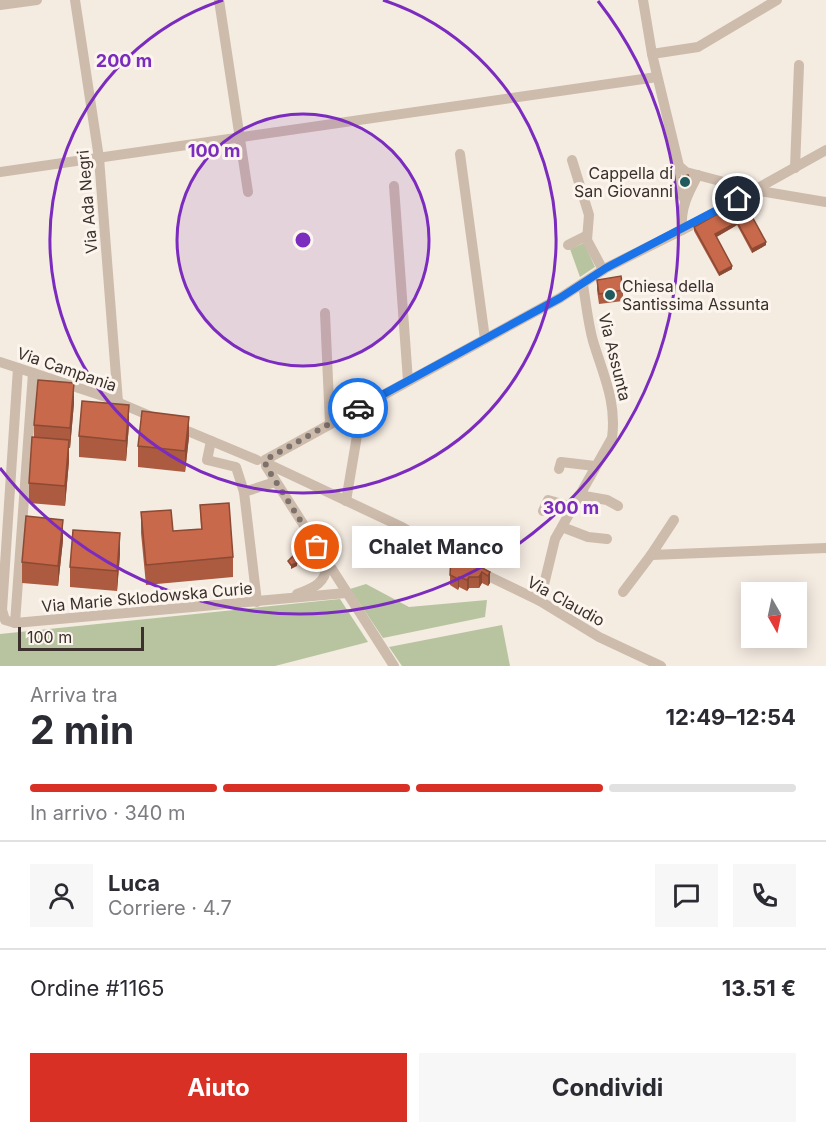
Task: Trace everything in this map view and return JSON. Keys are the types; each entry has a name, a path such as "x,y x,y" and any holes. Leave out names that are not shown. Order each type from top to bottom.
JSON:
{"street":[{"path":"0,5 37,0"},
{"name":"Via Ada Negri","path":"75,0 99,158 118,402"},
{"path":"219,0 248,192"},
{"path":"643,0 651,54 679,166 686,172 754,190 826,202"},
{"path":"651,54 698,47 777,0"},
{"path":"795,168 799,65"},
{"path":"0,172 657,77"},
{"path":"394,666 264,462 583,285 603,270 682,230 826,150"},
{"path":"675,153 677,186 685,201"},
{"path":"460,154 485,339"},
{"path":"572,160 590,215 586,236 603,270"},
{"path":"682,230 681,219 685,201 698,175"},
{"path":"394,186 408,381"},
{"path":"568,244 586,236"},
{"name":"Via Assunta","path":"540,601 555,539 612,438 614,419 604,369 593,340 583,285"},
{"path":"325,313 330,424"},
{"name":"Via Campania","path":"0,362 118,402 264,462"},
{"path":"15,623 5,620 2,610 18,368"},
{"name":"Via Marie Sklodowska Curie","path":"33,373 15,623 346,593"},
{"path":"346,501 362,406"},
{"path":"211,441 207,460 236,467 244,492 257,602"},
{"path":"559,469 561,462 568,461 595,466"},
{"name":"Via Claudio","path":"264,462 402,527 506,587 540,601 599,637 660,666"},
{"path":"244,492 275,482"},
{"path":"579,495 608,500 618,506"},
{"path":"543,511 548,500 553,499 573,507"},
{"path":"623,592 674,520"},
{"path":"562,527 588,537 607,539"},
{"path":"651,555 826,549"},
{"name":"Via Marie Sklodowska Curie","path":"281,600 320,584 327,576 327,563"}],"green space":[{"path":"584,243 595,267 580,277 570,249"},
{"path":"366,584 409,607 487,600 485,617 383,638 350,589"},
{"path":"340,599 368,642 275,666 0,666 0,634"},
{"path":"502,625 510,666 402,666 389,647"}],"building":[{"path":"688,175 690,180 681,183 680,178"},
{"path":"743,200 766,242 752,249 737,222 715,234 732,266 719,273 694,227"},
{"path":"621,276 623,290 599,294 597,280"},
{"path":"38,380 74,383 70,428 34,425"},
{"path":"82,401 129,405 126,441 79,436"},
{"path":"142,411 189,417 185,451 138,446"},
{"path":"32,437 69,440 65,486 29,483"},
{"path":"229,503 233,557 146,565 141,512 171,510 173,531 202,529 200,505"},
{"path":"26,516 63,520 58,566 22,562"},
{"path":"73,530 120,533 117,571 70,567"},
{"path":"458,555 490,572 488,576 482,572 479,577 469,577 467,580 450,575 451,556"},
{"path":"293,556 297,563 291,565 288,561"}],"way so far":[{"path":"317,547 266,466 265,460 358,408"}],"place":[{"name":"Cappella di San Giovanni","path":"685,182"},
{"name":"Chiesa della Santissima Assunta","path":"610,295"},
{"name":"Chalet Manco","path":"317,547"}],"route":[{"path":"358,408 560,298 606,268 738,199"}]}
